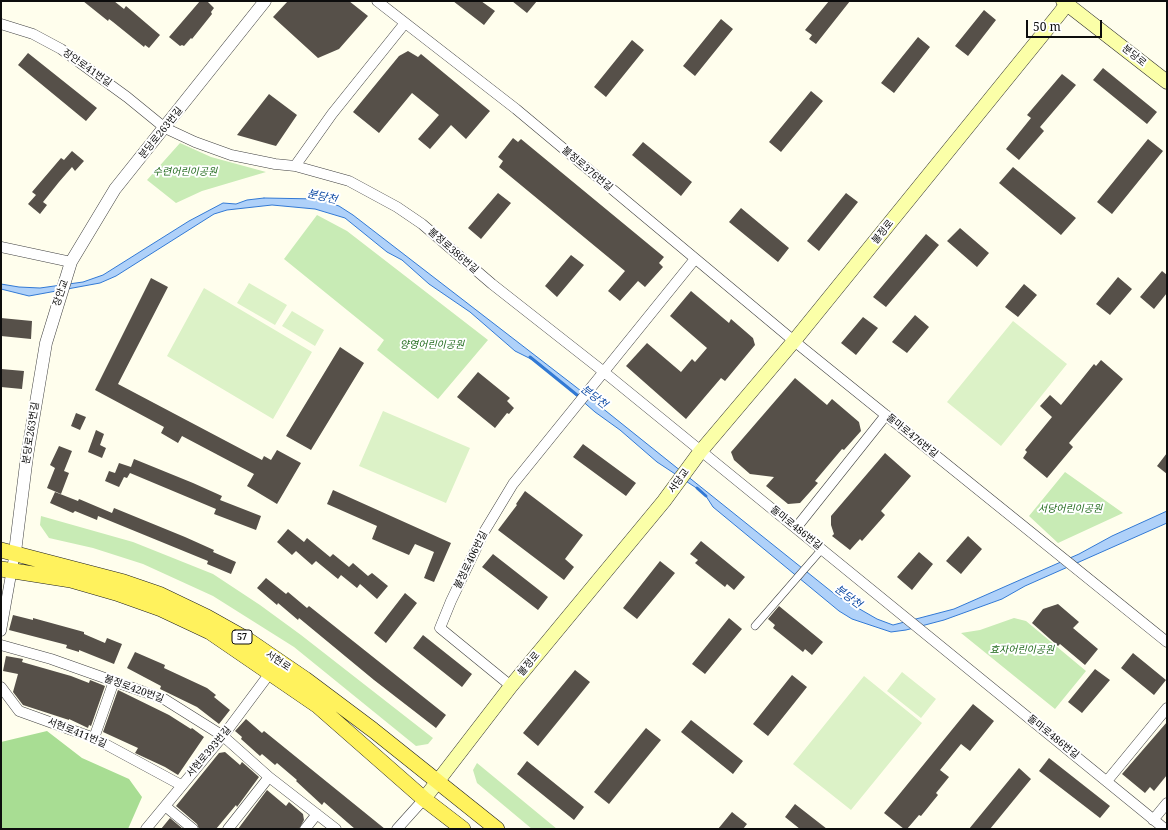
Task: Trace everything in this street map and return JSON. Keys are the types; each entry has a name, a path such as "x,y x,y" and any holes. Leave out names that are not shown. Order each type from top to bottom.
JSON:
{"main road":[{"name":"분당로","path":"1066,2 1167,82"},
{"name":"불정로","path":"697,456 794,341 1066,2"},
{"name":"서당교","path":"664,501 697,456"},
{"name":"불정로","path":"424,799 511,686 664,501"},
{"name":"서현로","path":"8,551 124,582 159,594 207,617 248,640 305,679 497,829"},
{"name":"서현로","path":"6,569 71,580 116,593 161,609 210,632 318,706 424,799 462,829"}],"street":[{"name":"분당로263번길","path":"70,267 115,189 165,128 264,1"},
{"name":"불정로376번길","path":"377,1 516,109 794,341"},
{"path":"295,166 332,114 405,23"},
{"name":"장안로41번길","path":"1,24 33,34 61,49 127,97 165,128"},
{"name":"불정로386번길","path":"165,128 218,151 259,161 295,166 349,181 397,207 422,224 697,456"},
{"path":"1,247 70,267"},
{"path":"601,375 695,259"},
{"name":"장안교","path":"54,314 70,267"},
{"name":"분당로263번길","path":"8,551 46,343 54,314"},
{"name":"돌마로476번길","path":"794,341 1167,642"},
{"name":"불정로406번길","path":"511,686 440,628 474,552 494,514 513,484 601,375"},
{"path":"796,528 886,415"},
{"name":"돌마로486번길","path":"697,456 796,528 821,550 1165,829"},
{"path":"755,626 787,591 821,550"},
{"path":"1,631 8,551"},
{"name":"불정로420번길","path":"1,645 50,659 164,699 223,736 269,777 336,829"},
{"name":"서현로393번길","path":"146,829 223,736 270,673"},
{"path":"94,738 114,681"},
{"name":"서현로411번길","path":"1,686 19,711 94,738 181,785"},
{"path":"1107,781 1167,708"},
{"path":"228,829 269,777"},
{"name":"불정로","path":"397,829 424,799"},
{"path":"1154,820 1167,803"},
{"path":"165,806 193,829"},
{"path":"305,829 318,814"}],"green space":[{"name":"수련어린이공원","path":"180,143 211,157 266,172 202,191 176,203 147,180"},
{"name":"양영어린이공원","path":"317,215 347,231 488,340 438,399 377,350 384,340 284,259"},
{"path":"249,283 287,305 275,325 237,303"},
{"path":"204,288 312,352 273,419 167,356"},
{"path":"292,311 324,330 315,346 282,326"},
{"path":"1013,321 1067,364 1001,446 947,402"},
{"path":"383,411 470,448 446,503 359,466"},
{"name":"서당어린이공원","path":"1065,472 1123,513 1058,543 1029,516"},
{"path":"41,516 133,542 213,574 260,605 301,635 433,738 428,744 416,746 294,647 213,596 143,564 93,548 49,538 40,525"},
{"name":"효자어린이공원","path":"1014,618 1026,621 1086,671 1055,709 961,633 980,630"},
{"path":"902,672 936,699 921,718 887,691"},
{"path":"864,676 922,723 851,810 793,764"},
{"path":"47,731 82,758 129,779 142,797 128,829 1,829 1,742"},
{"path":"477,763 557,829 532,829 477,783 473,770"}],"water":[{"path":"264,198 318,199 339,206 353,215 576,387 837,596 877,619 893,625 954,609 1079,554 1112,536 1167,511 1167,523 1025,586 1002,599 944,620 906,630 891,632 852,619 839,611 713,507 704,493 657,462 620,430 595,412 539,363 515,351 470,312 429,284 402,260 387,252 345,218 315,209 272,205 227,210 214,214 116,276 100,283 29,296 1,289 1,284 40,288 83,282 103,275 189,221 223,203 236,204 247,200"}],"building":[{"path":"83,1 114,1 124,9 126,6 160,35 149,48 145,45 144,47 113,22 109,19 108,21"},
{"path":"200,1 207,1 214,8 211,12 212,14 192,39 191,38 184,46 180,46 169,37"},
{"path":"288,1 349,1 368,16 339,49 318,58 273,17"},
{"path":"453,1 481,1 495,11 484,25"},
{"path":"512,1 537,1 527,13"},
{"path":"829,1 850,1 816,44 809,39 812,35 805,30"},
{"path":"984,10 996,20 968,56 955,46"},
{"path":"721,19 733,29 695,76 683,66"},
{"path":"918,37 930,47 894,93 881,83"},
{"path":"632,40 644,50 606,97 594,87"},
{"path":"408,51 418,57 421,54 490,111 466,139 451,125 430,149 418,139 439,115 412,93 379,133 353,112 399,56"},
{"path":"28,53 97,108 86,121 18,65"},
{"path":"1103,68 1157,112 1147,124 1093,80"},
{"path":"1062,74 1076,85 1040,127 1044,131 1019,160 1006,149 1031,118 1027,115"},
{"path":"811,91 823,101 781,152 769,142"},
{"path":"269,94 297,115 276,146 237,135"},
{"path":"513,138 518,142 521,139 664,257 659,263 663,267 645,287 638,281 620,301 608,291 625,271 499,167 503,161 498,157"},
{"path":"1148,139 1163,151 1112,214 1097,202"},
{"path":"643,142 692,182 681,196 632,155"},
{"path":"72,151 84,161 75,171 72,167 59,182 43,202 47,205 40,214 28,204 36,195 32,192 61,158 64,160"},
{"path":"1013,167 1076,218 1061,235 999,183"},
{"path":"498,193 511,203 481,239 468,228"},
{"path":"846,193 858,202 819,251 807,241"},
{"path":"741,208 789,248 778,262 729,222"},
{"path":"960,228 989,253 977,267 947,241"},
{"path":"926,234 939,245 886,307 873,297"},
{"path":"571,255 584,265 557,297 545,286"},
{"path":"1162,271 1167,275 1167,293 1154,309 1140,297"},
{"path":"1118,277 1132,289 1110,315 1096,304"},
{"path":"151,278 168,287 118,384 262,460 264,456 271,460 277,450 301,463 277,504 247,486 254,474 182,436 178,443 161,433 164,427 95,390"},
{"path":"1024,284 1037,295 1018,317 1005,307"},
{"path":"691,291 729,323 731,319 753,338 755,345 725,381 721,378 686,419 626,366 647,343 681,372 692,359 695,362 707,348 670,316"},
{"path":"915,315 929,327 907,353 892,342"},
{"path":"863,317 878,328 856,355 841,343"},
{"path":"1,318 32,321 31,339 1,336"},
{"path":"340,347 364,363 311,450 286,436"},
{"path":"1101,360 1123,379 1069,443 1073,447 1047,478 1023,458 1027,452 1025,450 1052,417 1040,406 1050,395 1061,405 1094,364 1096,366"},
{"path":"1,369 24,371 22,389 1,387"},
{"path":"478,372 510,398 507,401 514,408 509,414 507,413 495,428 457,397"},
{"path":"795,378 827,405 832,399 859,422 861,431 844,450 842,449 815,481 818,483 800,503 788,504 766,486 774,477 750,474 734,460 731,452"},
{"path":"76,413 86,417 80,430 71,426"},
{"path":"96,430 104,434 100,445 106,448 102,458 88,452"},
{"path":"583,444 636,483 626,496 573,457"},
{"path":"59,446 72,451 64,471 69,473 61,494 47,488 55,468 50,465"},
{"path":"885,453 911,476 881,511 885,515 862,541 860,539 850,550 832,536 834,534 831,525 831,516"},
{"path":"1167,453 1167,474 1157,466"},
{"path":"134,459 222,496 220,500 261,516 256,530 214,514 216,509 130,473 127,478 124,477 119,487 105,481 109,471 115,473 119,463 131,467"},
{"path":"333,490 451,543 434,582 424,578 434,552 415,544 409,555 372,539 377,526 327,504"},
{"path":"525,491 583,535 565,559 574,567 564,580 498,530 517,505 516,504"},
{"path":"55,492 78,501 79,499 112,513 114,508 214,550 213,552 236,562 231,574 207,564 208,561 98,516 97,520 75,511 73,513 50,503"},
{"path":"288,529 304,542 307,538 330,557 333,554 349,567 353,563 368,576 372,573 388,586 377,599 360,584 357,588 341,575 338,579 316,561 312,565 296,551 292,555 277,542"},
{"path":"968,536 982,549 961,574 946,561"},
{"path":"701,541 745,577 734,590 727,584 725,587 695,563 698,560 690,554"},
{"path":"919,552 933,564 912,590 897,577"},
{"path":"493,554 548,597 538,610 482,567"},
{"path":"660,561 675,573 637,619 623,608"},
{"path":"266,578 286,594 288,592 307,608 309,606 446,715 436,728 374,680 299,618 298,620 257,588"},
{"path":"405,593 417,603 386,643 374,633"},
{"path":"1058,604 1079,622 1073,628 1098,649 1085,665 1060,644 1058,646 1032,623 1043,609"},
{"path":"779,606 823,642 812,655 805,649 803,652 773,628 775,625 768,619"},
{"path":"13,615 33,620 33,618 84,632 84,634 105,643 107,638 122,644 114,664 79,650 79,652 66,648 67,645 9,630"},
{"path":"729,618 742,629 705,674 692,664"},
{"path":"423,635 472,674 462,687 413,648"},
{"path":"135,652 165,665 164,668 207,688 216,695 214,697 230,710 219,724 197,707 160,689 161,686 127,668"},
{"path":"1133,653 1166,680 1154,695 1121,668"},
{"path":"6,656 23,659 22,662 71,676 89,683 90,680 105,686 91,726 89,725 88,728 69,719 23,705 13,692 18,674 3,671"},
{"path":"1095,669 1110,680 1082,713 1068,702"},
{"path":"575,670 590,682 538,746 523,733"},
{"path":"792,675 807,687 768,736 753,724"},
{"path":"118,690 169,715 191,729 192,728 204,737 178,775 165,767 135,753 138,748 103,732"},
{"path":"973,704 994,721 970,751 961,744 940,770 949,777 936,793 938,795 921,816 919,815 907,829 904,829 884,813"},
{"path":"246,719 262,733 264,731 385,829 355,829 324,802 322,805 296,781 297,780 277,763 275,765 262,754 260,756 241,739 242,737 235,731"},
{"path":"691,720 743,761 733,774 681,732"},
{"path":"1167,722 1167,775 1154,791 1150,787 1145,793 1122,774"},
{"path":"646,728 661,740 609,804 594,792"},
{"path":"225,752 240,765 242,762 259,777 237,807 236,805 216,829 199,829 197,824 176,806 219,753"},
{"path":"1049,758 1110,806 1100,818 1039,771"},
{"path":"527,761 584,807 574,820 517,774"},
{"path":"1019,768 1031,779 990,829 969,829"},
{"path":"267,790 286,806 289,802 303,814 304,820 299,829 238,829"},
{"path":"795,804 827,829 800,829 785,817"},
{"path":"732,812 747,824 743,829 718,829"},
{"path":"170,818 183,829 161,829"}],"waterway":[{"name":"분당천","path":"530,357 577,395"},
{"name":"분당천","path":"697,488 706,496"}]}
